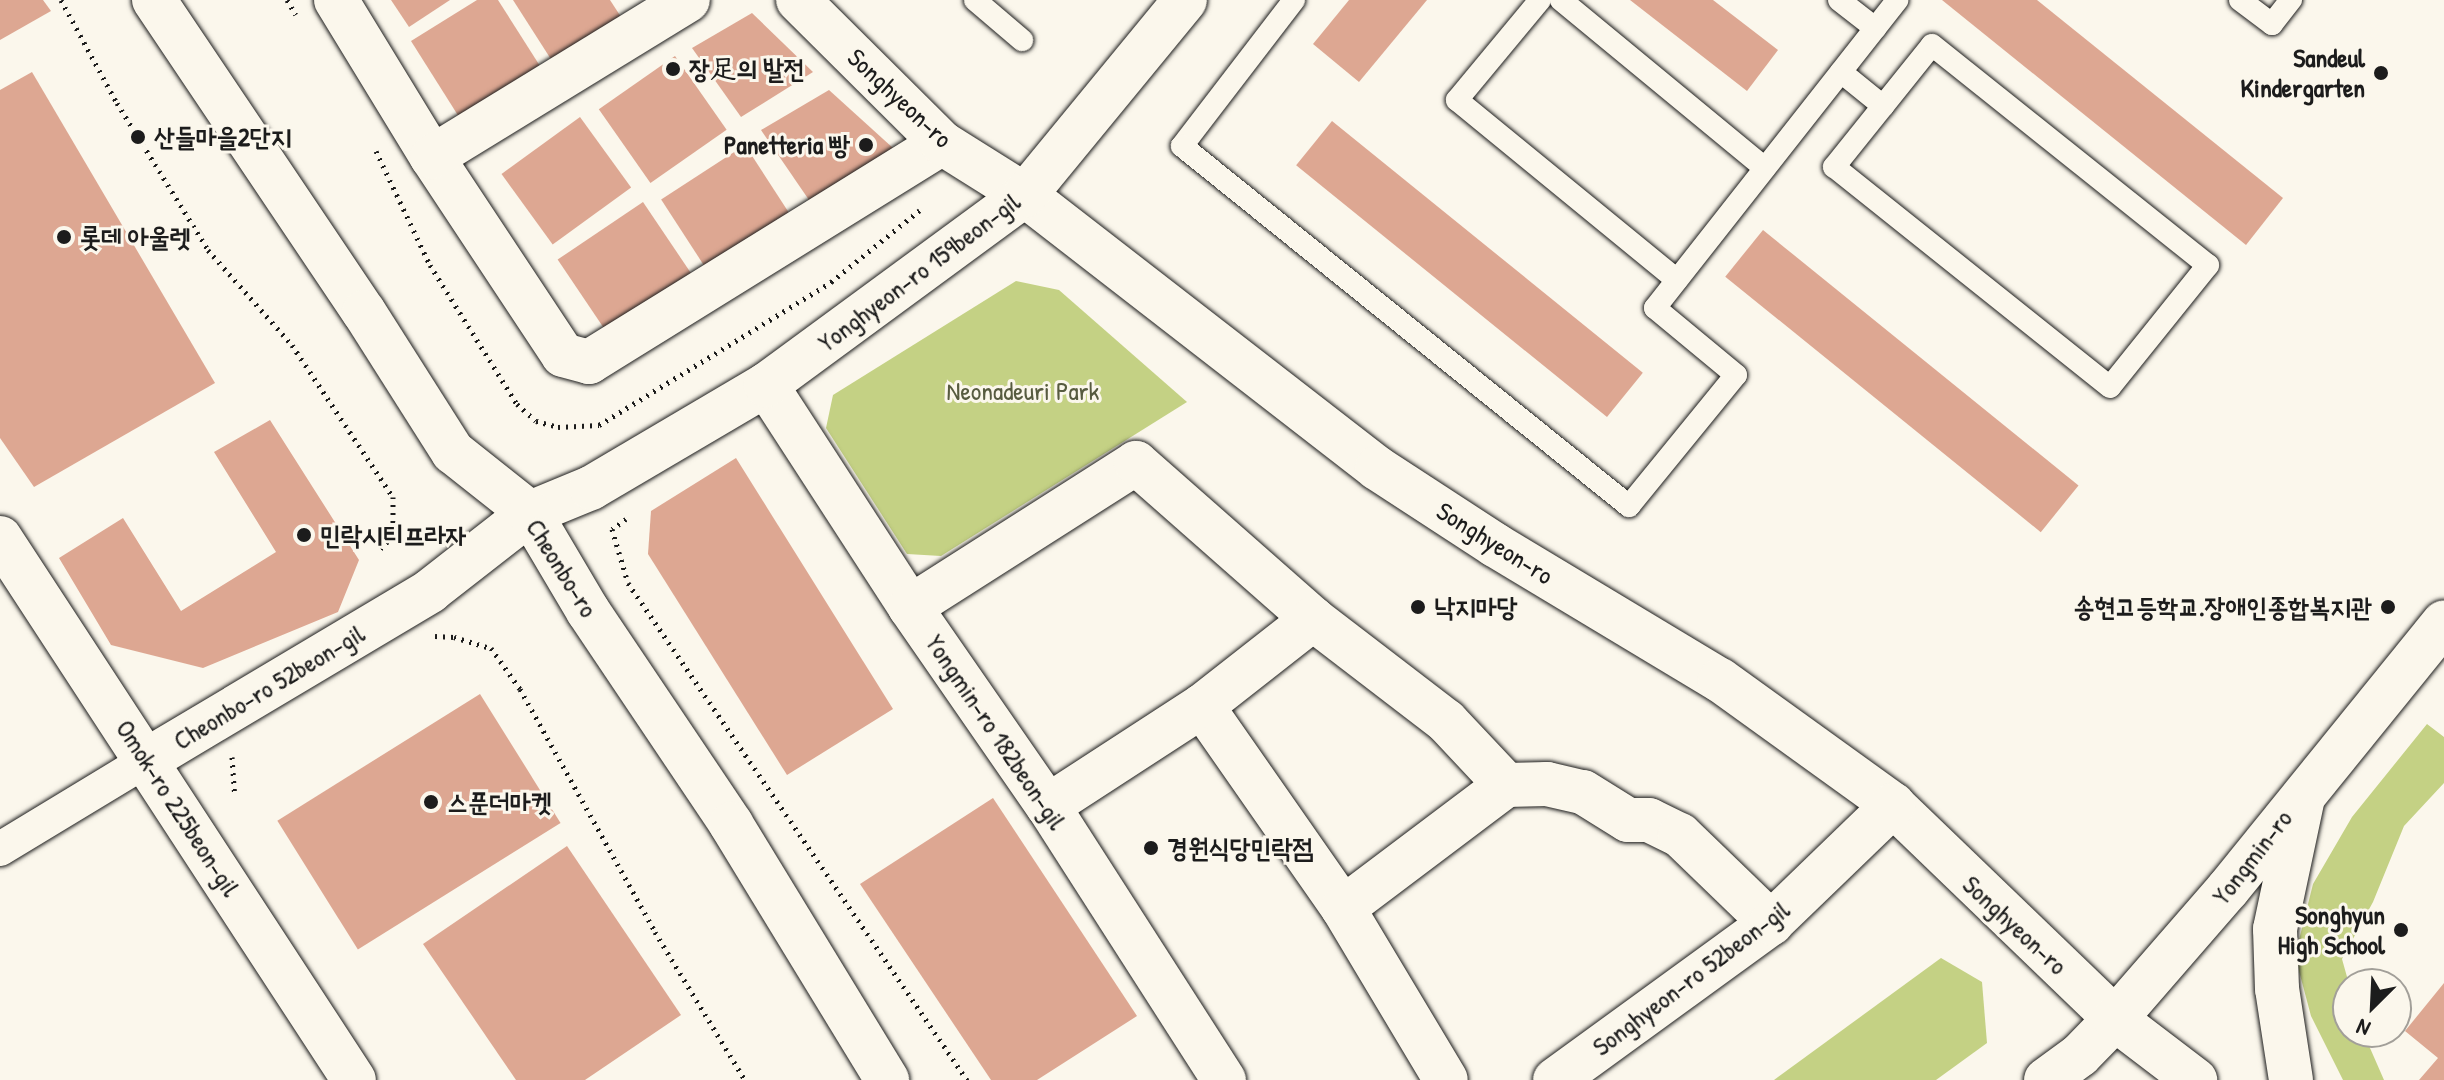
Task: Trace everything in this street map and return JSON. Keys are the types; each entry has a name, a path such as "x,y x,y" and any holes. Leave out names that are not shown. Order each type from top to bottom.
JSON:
{"street":[{"name":"Cheonbo-ro","path":"154,0 364,312 453,452 530,513 588,611 731,824 887,1080"},
{"path":"336,0 432,157 563,355 589,362 942,143"},
{"path":"432,157 688,0"},
{"name":"Songhyeon-ro","path":"798,0 942,143 1025,195 1377,468 1495,545 1720,680 1893,805 2115,1019 2195,1080"},
{"name":"Yonghyeon-ro 159beon-gil","path":"530,513 591,488 766,385 1025,195 1185,0"},
{"name":"Yongmin-ro 182beon-gil","path":"766,385 910,607 1048,806 1224,1080"},
{"path":"910,607 1136,463 1313,619 1446,721 1506,785"},
{"name":"Cheonbo-ro 52beon-gil","path":"0,849 430,591 530,513"},
{"name":"Omok-ro 225beon-gil","path":"0,538 354,1080"},
{"path":"1048,806 1202,706 1313,619"},
{"name":"Yongmin-ro","path":"2046,1080 2080,1055 2115,1019 2228,889 2304,790 2444,622"},
{"path":"1202,706 1343,908 1446,1080"},
{"path":"1343,908 1506,785 1547,784 1583,792 1628,820 1649,820 1680,835 1771,923"},
{"path":"2291,1080 2277,989 2275,929 2304,790"},
{"name":"Songhyeon-ro 52beon-gil","path":"1555,1080 1771,923 1893,805"}],"lane":[{"path":"975,0 1022,40"},
{"path":"1294,0 1182,146 1629,506 1736,375 1655,308 1897,0"},
{"path":"1540,0 1457,100 1677,280"},
{"path":"1561,0 1765,168"},
{"path":"1839,0 1875,28"},
{"path":"2240,0 2272,24 2291,0"},
{"path":"1932,45 2208,265 2110,387 1834,167 1883,106 1932,45"},
{"path":"1841,72 1883,106"}],"path":[{"path":"61,0 117,103 208,250 292,345 393,497 393,536 379,550"},
{"path":"287,0 303,26"},
{"path":"373,143 430,265 517,404 536,421 558,427 599,425 831,282 920,210"},
{"path":"636,512 612,529 628,583 967,1080"},
{"path":"432,636 454,637 491,648 520,689 655,932 745,1080"},
{"path":"231,748 235,796"}],"green space":[{"name":"Neonadeuri Park","path":"1016,281 1059,290 1187,402 941,556 907,554 826,428 833,395"},
{"path":"2427,724 2444,737 2444,783 2404,826 2373,902 2342,959 2345,968 2332,968 2332,1048 2370,1048 2384,1080 2343,1080 2311,1016 2295,956 2313,884 2352,817"},
{"path":"1941,958 1982,982 1987,1043 1936,1080 1774,1080"}],"building":[{"path":"0,0 43,0 51,11 0,40"},
{"path":"391,0 450,0 409,27"},
{"path":"477,0 498,0 540,66 459,117 411,41"},
{"path":"513,0 610,0 623,20 554,64"},
{"path":"1349,0 1427,0 1359,82 1313,44"},
{"path":"1630,0 1713,0 1778,50 1747,91"},
{"path":"1942,0 2037,0 2283,198 2246,245"},
{"path":"752,13 813,72 741,117 692,48"},
{"path":"675,56 727,130 650,183 599,109"},
{"name":"롯데 아울렛","path":"32,72 215,383 34,487 0,438 0,90"},
{"path":"829,90 893,148 809,200 761,130"},
{"path":"580,117 631,187 553,244 502,174"},
{"path":"1332,121 1643,373 1607,417 1296,165"},
{"path":"745,145 791,215 707,270 661,199"},
{"path":"643,202 692,275 607,333 558,260"},
{"path":"1763,230 2079,486 2041,532 1725,277"},
{"name":"민락시티프라자","path":"270,420 359,560 338,612 203,668 111,645 59,558 123,518 181,611 276,552 214,452"},
{"path":"736,458 893,709 787,775 648,554 651,511"},
{"path":"480,694 561,823 358,950 277,821"},
{"path":"993,798 1137,1016 1037,1080 991,1080 860,884"},
{"path":"567,846 681,1015 585,1080 516,1080 423,944"},
{"path":"2444,983 2444,1080 2419,1080 2438,1058 2412,1037 2412,1022"}],"place":[{"name":"장足의 발전","path":"673,69"},
{"name":"Sandeul Kindergarten","path":"2381,73"},
{"name":"산들마을2단지","path":"138,137"},
{"name":"Panetteria 빵","path":"866,145"},
{"name":"롯데 아울렛","path":"64,237"},
{"name":"민락시티프라자","path":"304,535"},
{"name":"낙지마당","path":"1418,607"},
{"name":"송현고등학교.장애인종합복지관","path":"2388,607"},
{"name":"스푼더마켓","path":"431,802"},
{"name":"경원식당민락점","path":"1151,848"},
{"name":"Songhyun High School","path":"2401,930"}]}
